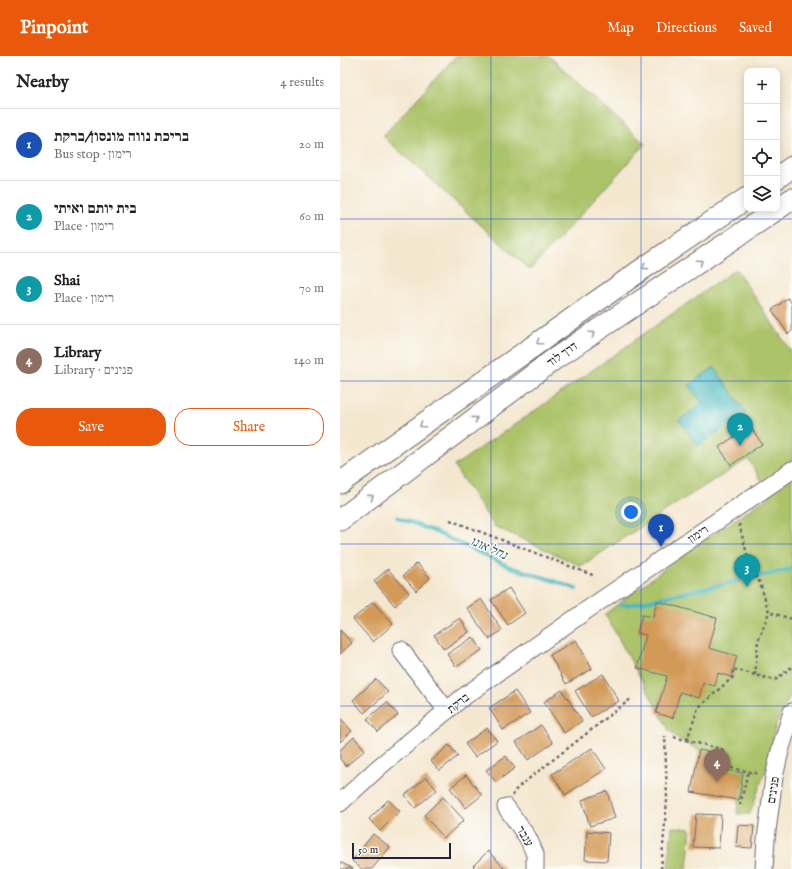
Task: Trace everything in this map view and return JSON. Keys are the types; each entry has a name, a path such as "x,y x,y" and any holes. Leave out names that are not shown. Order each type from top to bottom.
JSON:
{"main road":[{"path":"780,176 792,167"},
{"name":"דרך לוד","path":"340,520 553,360 792,199"},
{"name":"דרך לוד","path":"340,483 641,270 744,200"}],"street":[{"name":"רימון","path":"584,612 792,470"},
{"name":"ברקת","path":"340,803 379,767 462,698 584,612"},
{"path":"401,650 447,711"},
{"name":"פנינים","path":"764,869 766,839 774,777 792,712"},
{"name":"ענבר","path":"506,807 528,838 535,854 536,869"}],"path":[{"path":"732,511 738,522 751,569 760,583 769,612 758,641 755,675"},
{"path":"450,520 595,576"},
{"path":"769,612 792,619"},
{"path":"687,740 698,708 733,678 733,669 775,680 792,667"},
{"path":"517,788 632,698"},
{"path":"661,869 667,800 665,736"},
{"path":"674,737 725,750 722,766 774,777"},
{"path":"740,805 748,772"}],"green space":[{"path":"456,56 549,56 645,144 530,270 383,136"},
{"path":"736,269 792,353 792,692 776,724 768,763 750,814 737,814 743,773 719,769 721,754 699,750 677,738 669,730 605,614 680,557 771,496 748,459 581,566 494,526 454,466"},
{"path":"672,827 691,829 687,869 668,869"}],"water":[{"path":"714,367 746,412 698,446 679,420 702,403 689,385"}],"building":[{"path":"788,298 792,304 792,331 788,334 772,310"},
{"path":"750,426 762,444 731,465 719,447"},
{"path":"417,563 430,578 416,591 403,576"},
{"path":"388,569 409,593 395,606 374,581"},
{"path":"509,588 525,613 508,625 491,600"},
{"path":"481,599 502,630 489,639 467,608"},
{"path":"657,601 717,618 709,648 737,656 731,677 718,673 715,686 703,683 699,698 680,692 673,718 656,713 667,676 637,668 646,635 637,633 642,615 653,617"},
{"path":"373,602 393,624 373,642 353,619"},
{"path":"460,618 469,632 444,649 434,635"},
{"path":"340,630 352,643 340,654"},
{"path":"473,637 482,650 456,667 447,654"},
{"path":"576,640 592,669 566,684 550,655"},
{"path":"603,674 619,701 591,717 575,691"},
{"path":"376,679 388,692 364,713 353,700"},
{"path":"562,690 582,721 564,733 544,702"},
{"path":"515,691 530,713 503,730 489,708"},
{"path":"387,702 398,715 378,732 367,719"},
{"path":"340,718 352,731 340,742"},
{"path":"541,725 553,743 528,760 516,742"},
{"path":"487,728 497,741 475,757 465,744"},
{"path":"354,737 365,750 346,766 340,759 340,750"},
{"path":"449,745 458,756 439,771 431,761"},
{"path":"592,748 606,769 565,795 552,774"},
{"path":"699,750 721,754 719,769 743,773 739,800 691,792"},
{"path":"506,756 515,768 496,782 486,770"},
{"path":"466,775 482,795 466,808 450,788"},
{"path":"426,777 437,790 415,808 405,795"},
{"path":"607,791 615,818 590,826 582,800"},
{"path":"443,797 464,820 444,838 424,815"},
{"path":"388,800 400,811 380,831 369,819"},
{"path":"696,814 721,815 719,848 693,847"},
{"path":"738,825 754,826 752,848 736,847"},
{"path":"587,831 609,833 607,861 585,860"},
{"path":"373,834 390,847 372,869 362,869 352,861"},
{"path":"488,851 505,869 476,869 473,866"},
{"path":"340,862 353,869 340,869"}],"waterway":[{"name":"נחל אונו","path":"397,517 433,531 510,567 576,589"},
{"name":"נחל אונו","path":"622,605 633,604 792,569"}],"place":[{"name":"בית יותם ואיתי","path":"740,446"},
{"name":"בריכת נווה מונסון/ברקת","path":"661,547"},
{"name":"Shai","path":"747,587"},
{"name":"Library","path":"717,782"}]}
